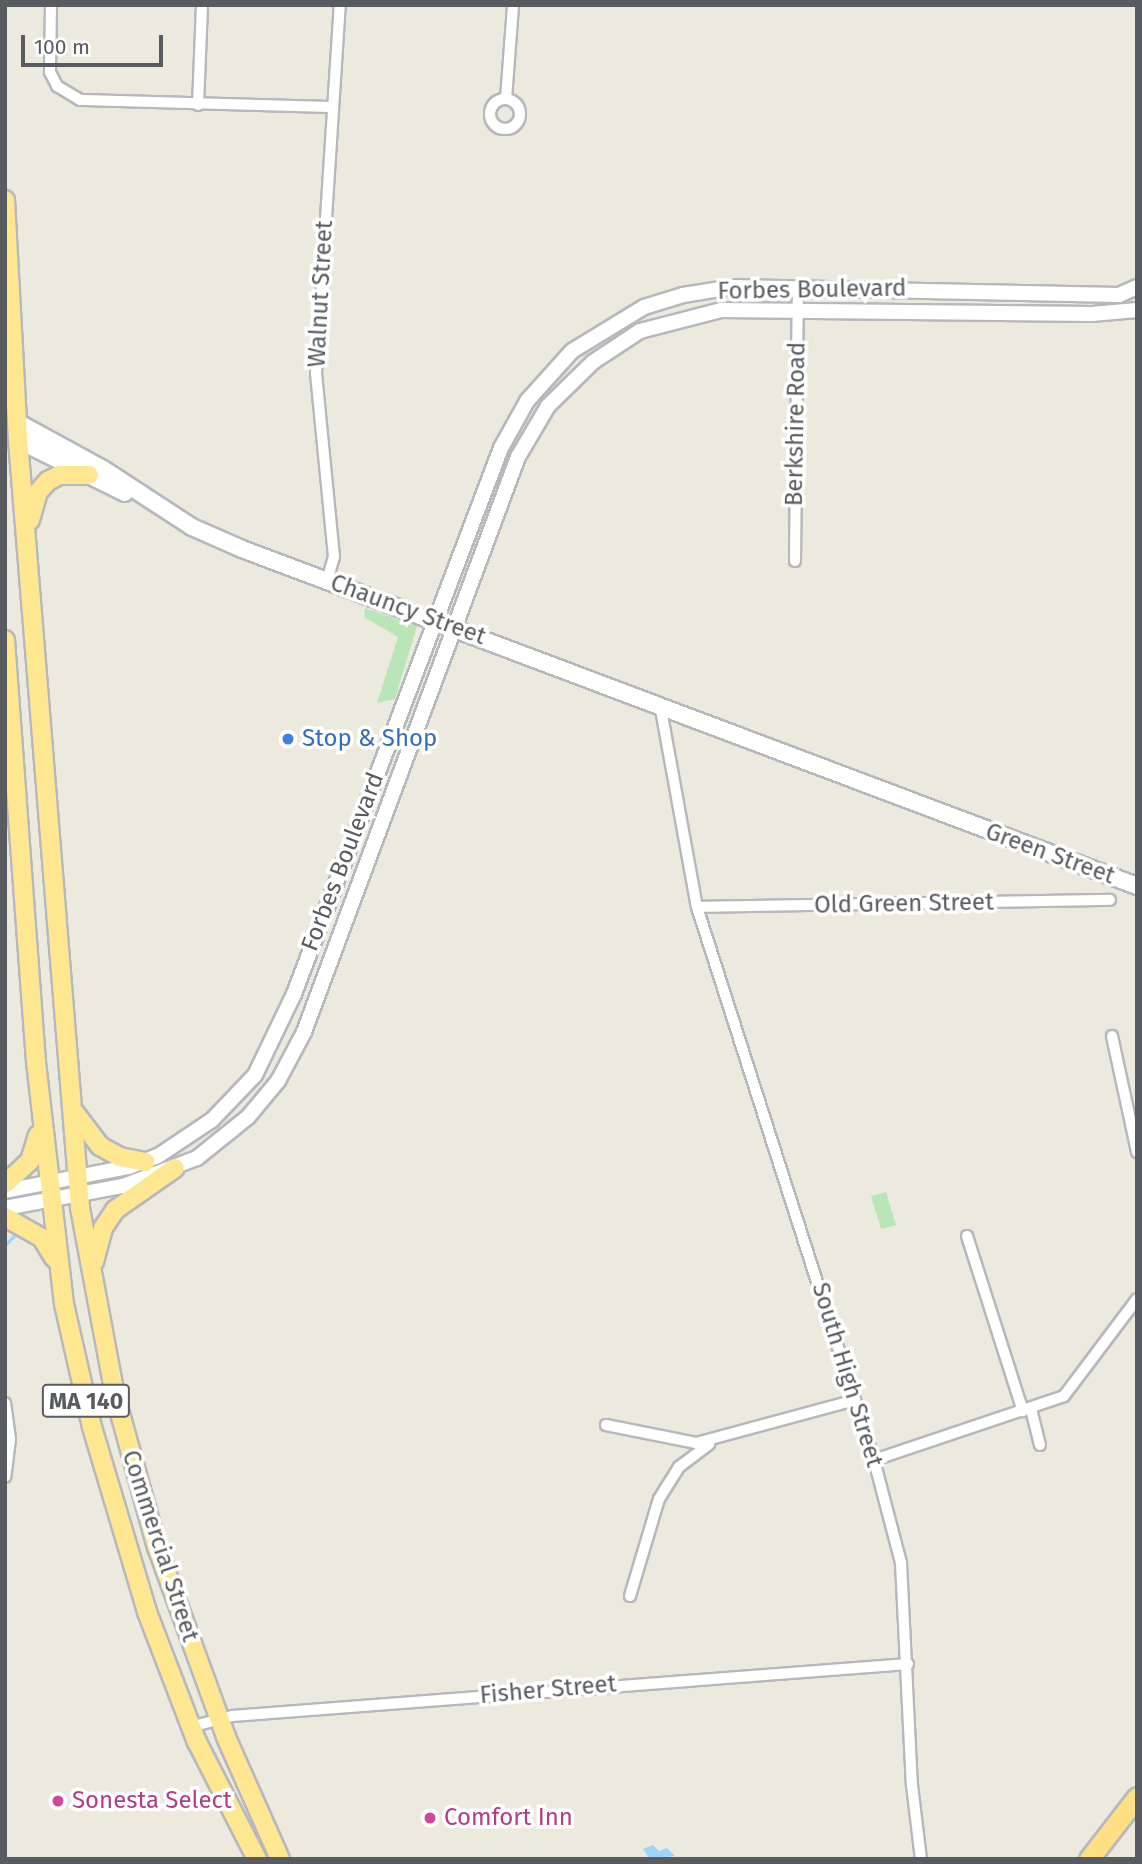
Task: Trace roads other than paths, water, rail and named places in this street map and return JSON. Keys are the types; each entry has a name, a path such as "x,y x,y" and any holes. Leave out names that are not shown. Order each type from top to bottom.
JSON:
{"highway":[{"name":"MA 140","path":"5,200 18,440 27,530"},
{"path":"27,530 42,486 60,475 89,475"},
{"name":"Commercial Street","path":"27,530 78,1187 115,1395 136,1476 182,1623 219,1718 280,1859"},
{"name":"Commercial Street","path":"5,640 36,1062 58,1268 119,1529 190,1727 257,1859"},
{"path":"71,1097 77,1120 100,1146 120,1157 146,1162"},
{"path":"5,1184 30,1161 41,1121"},
{"path":"92,1273 108,1218 123,1201 175,1168"},
{"path":"5,1217 42,1238 58,1268"},
{"path":"1089,1859 1137,1797"}],"main road":[{"name":"Chauncy Street","path":"17,422 103,469 159,508"},
{"name":"Chauncy Street","path":"18,440 218,539 660,704 963,822"},
{"name":"Green Street","path":"963,822 1137,886"}],"street":[{"path":"51,5 50,72 64,93 96,103 333,107"},
{"path":"198,105 202,5"},
{"name":"Walnut Street","path":"327,581 334,557 316,373 340,5"},
{"path":"506,99 513,5"},
{"name":"Forbes Boulevard","path":"78,1187 146,1162 177,1146 212,1120 267,1057 506,438 527,401 572,351 625,317 682,295 733,288 1119,295 1137,287"},
{"name":"Berkshire Road","path":"795,561 797,288"},
{"path":"1119,295 1137,295"},
{"name":"Forbes Boulevard","path":"5,1208 49,1192 175,1168 219,1143 248,1117 294,1056 518,457 539,419 583,370 615,345 667,321 722,310 1133,313"},
{"path":"660,704 697,907"},
{"name":"Old Green Street","path":"697,907 1110,900"},
{"name":"South High Street","path":"697,907 874,1460 901,1563 912,1785 921,1859"},
{"path":"1112,1037 1137,1153"},
{"name":"Forbes Boulevard","path":"5,1191 49,1192"},
{"path":"967,1236 1040,1445"},
{"path":"874,1460 1063,1396 1073,1387 1137,1300"},
{"path":"606,1425 677,1442 715,1441 855,1400"},
{"path":"5,1404 10,1439 5,1477"},
{"path":"630,1596 659,1499 679,1466 715,1441"},
{"name":"Fisher Street","path":"190,1727 219,1718 908,1664"}],"water":[{"path":"653,1845 659,1851 667,1848 675,1856 650,1859 643,1849"}],"waterway":[{"path":"5,1245 14,1236"}],"place":[{"name":"Stop & Shop","path":"288,739"},
{"name":"Sonesta Select","path":"58,1801"},
{"name":"Comfort Inn","path":"430,1818"}]}
